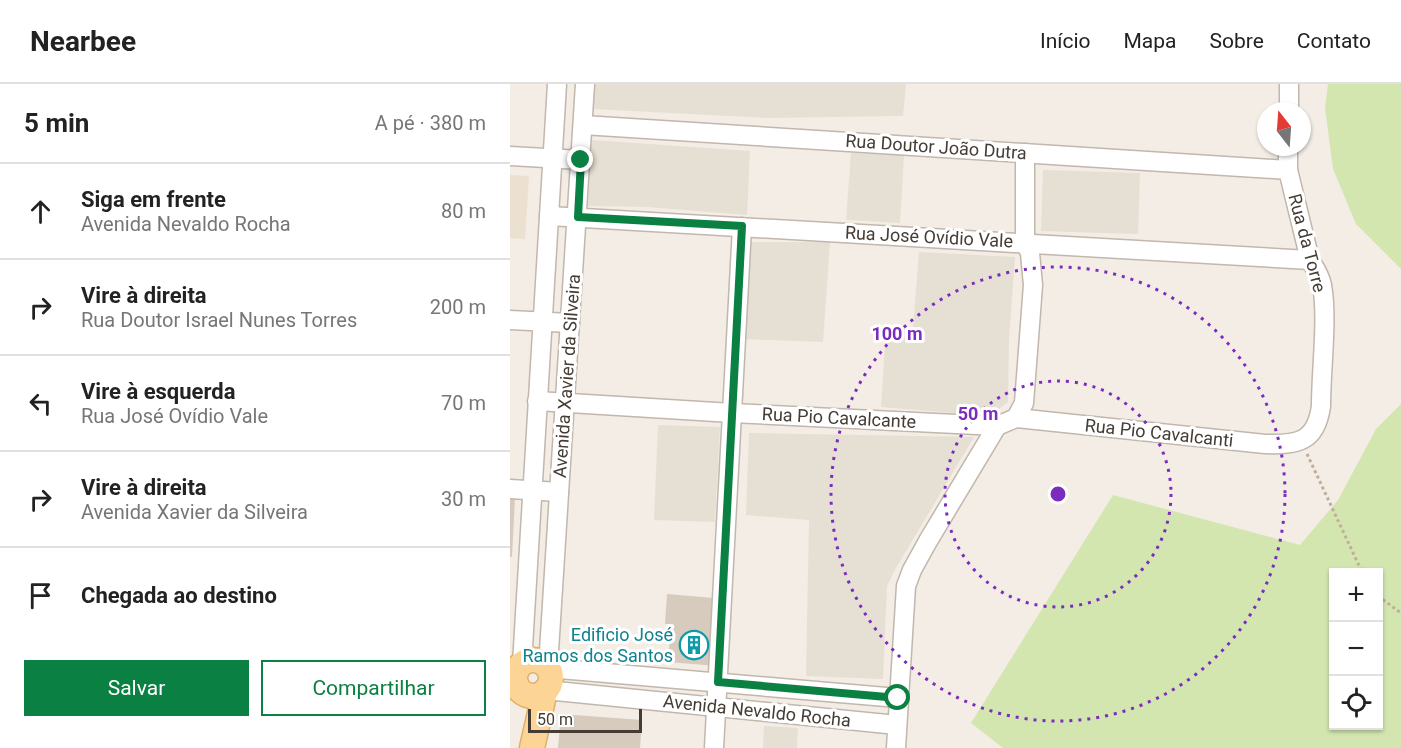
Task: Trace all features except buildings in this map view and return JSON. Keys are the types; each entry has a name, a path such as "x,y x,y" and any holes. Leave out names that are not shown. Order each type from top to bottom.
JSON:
{"main road":[{"path":"536,660 547,679 535,695 529,695 516,689 518,664 536,660"},
{"name":"Avenida Xavier da Silveira","path":"532,746 547,679"},
{"name":"Avenida Xavier da Silveira","path":"516,689 532,746"}],"street":[{"name":"Avenida Xavier da Silveira","path":"518,664 532,490 557,84"},
{"name":"Avenida Xavier da Silveira","path":"547,679 585,84"},
{"path":"1289,84 1289,102"},
{"name":"Rua Doutor João Dutra","path":"583,125 1288,170"},
{"path":"897,747 906,586 928,541 997,426 1016,418 1024,403 1033,285 1030,252 1025,243 1025,153"},
{"path":"510,156 581,160"},
{"name":"Rua da Torre","path":"1288,156 1288,170 1310,260 1318,271 1323,295 1319,420 1312,432 1301,441"},
{"name":"Rua José Ovídio Vale","path":"549,216 1310,260"},
{"path":"714,748 742,226"},
{"path":"510,320 570,323"},
{"name":"Rua Pio Cavalcante","path":"537,401 997,426"},
{"name":"Rua Pio Cavalcanti","path":"1016,418 1265,444 1285,445 1301,441"},
{"path":"510,489 559,492"},
{"name":"Avenida Nevaldo Rocha","path":"547,679 718,682 898,698"},
{"name":"Avenida Nevaldo Rocha","path":"547,679 716,708 897,724"}],"path":[{"path":"1301,441 1360,568"},
{"path":"1383,600 1401,613"}],"shaded area":[{"path":"593,84 906,84 903,116 767,118 592,109"},
{"path":"592,140 750,151 747,215 647,207 588,206"},
{"path":"851,153 904,155 900,223 846,220"},
{"path":"1043,170 1140,173 1138,234 1041,231"},
{"path":"510,175 529,176 525,239 510,238"},
{"path":"751,242 830,242 823,342 742,339"},
{"path":"919,252 1015,257 1009,338 1008,402 990,416 881,407 886,330 913,327"},
{"path":"658,425 720,427 715,522 654,520"},
{"path":"749,433 974,437 887,586 883,679 806,676 809,520 746,515"},
{"path":"764,726 798,728 797,748 763,748"}],"green space":[{"path":"1328,84 1401,84 1401,269 1356,224 1333,169 1325,108"},
{"path":"1401,404 1401,748 1003,748 971,723 1113,495 1300,545 1338,500 1376,429"}],"place":[{"name":"Edificio José Ramos dos Santos","path":"694,645"}],"route":[{"path":"581,160 578,217 742,226 718,682 898,698"}]}
